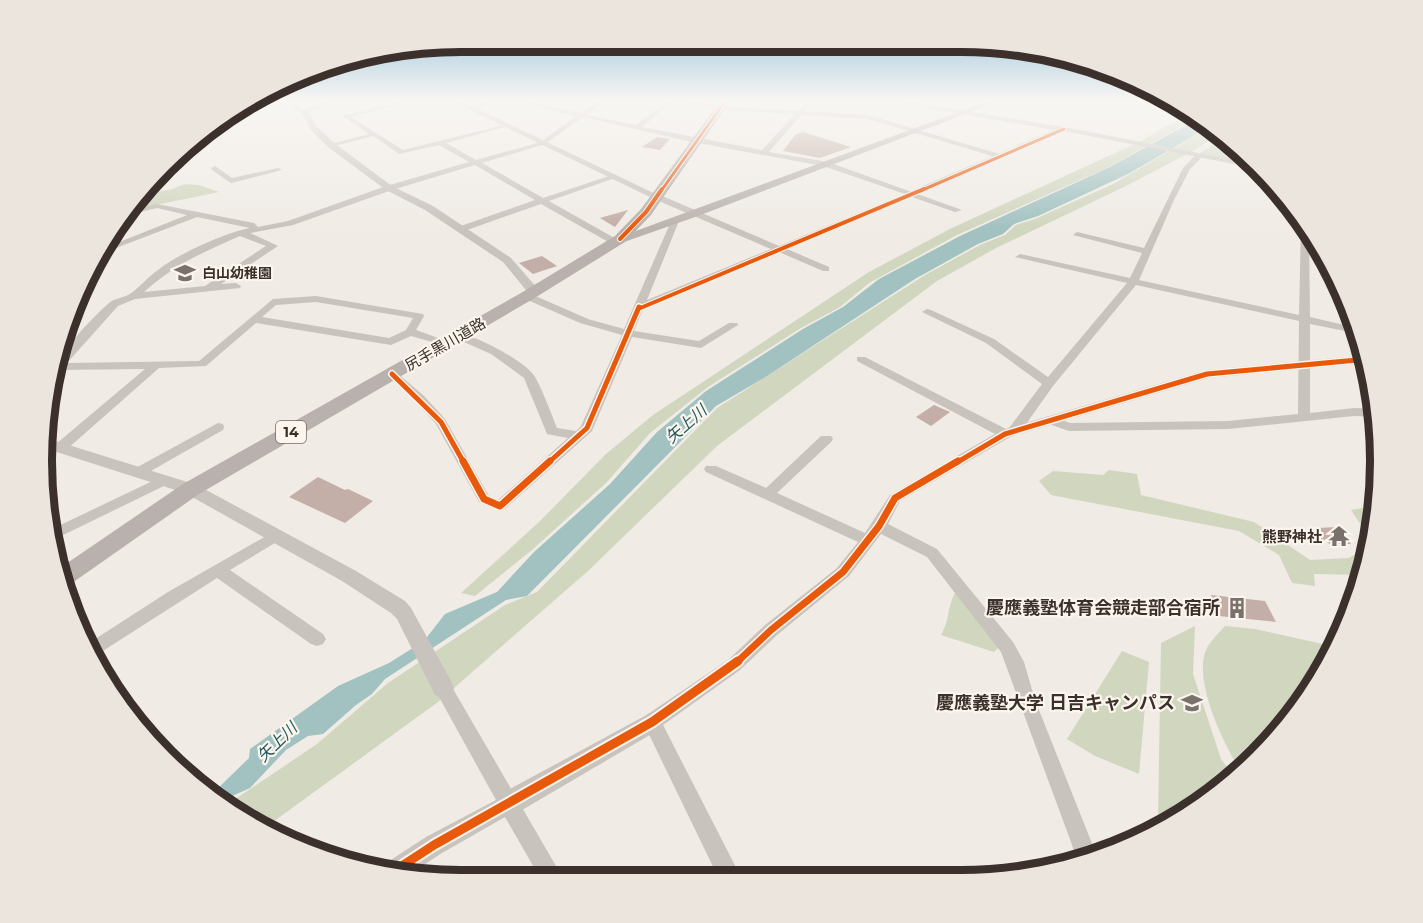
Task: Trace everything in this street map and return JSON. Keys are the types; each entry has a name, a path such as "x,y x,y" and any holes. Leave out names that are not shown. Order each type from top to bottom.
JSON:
{"main road":[{"name":"尻手黒川道路","path":"68,575 191,489 531,294 617,240 657,197 695,143"},
{"path":"617,240 675,221 881,143"}],"street":[{"path":"328,143 389,188 429,208 507,260 531,294 593,325 628,333 669,337 701,345 733,325"},
{"path":"331,146 342,143"},
{"path":"389,143 402,152 435,143"},
{"path":"441,143 617,240"},
{"path":"66,358 114,304 133,296 171,265 239,233 290,222 389,188 543,143"},
{"path":"543,143 694,214 826,269"},
{"path":"708,143 825,164 958,210"},
{"path":"764,153 773,143"},
{"path":"956,143 1002,156"},
{"path":"639,308 1032,143"},
{"path":"1138,143 1239,161"},
{"path":"1009,433 1134,281 1195,155"},
{"path":"215,168 231,181 278,170"},
{"path":"461,229 612,176"},
{"path":"139,210 157,206 254,226 253,230"},
{"path":"113,247 197,214"},
{"path":"392,374 441,422 484,499 500,506 586,428 675,221"},
{"path":"209,288 273,246 239,233"},
{"path":"1077,236 1148,251"},
{"path":"1304,417 1305,239"},
{"path":"1020,256 1349,329"},
{"path":"133,296 236,285"},
{"path":"64,366 202,364 273,302 316,299 419,316 410,332 391,342 254,319"},
{"path":"927,312 990,341 1049,383"},
{"path":"410,332 452,339 495,352 529,376 552,431 579,436"},
{"path":"861,359 1009,433"},
{"path":"402,866 434,845 652,722 734,665 771,630 843,572 879,526 895,498 1009,433 1207,374 1358,360"},
{"path":"62,447 156,365"},
{"path":"1050,420 1069,427 1227,425 1368,414"},
{"path":"137,473 218,427"},
{"path":"767,495 826,439"},
{"path":"53,444 191,489 349,576 398,607 547,870"},
{"path":"711,469 867,540"},
{"path":"59,532 162,481"},
{"path":"879,526 932,553 1007,647 1015,662 1026,700 1085,852"},
{"path":"98,647 275,536"},
{"path":"218,570 317,639"},
{"path":"652,722 726,870"}],"green space":[{"path":"1136,143 1151,143 1109,167 957,235 869,283 840,307 801,328 708,387 650,433 607,482 532,550 475,596 461,593 539,522 606,454 653,415 869,272 952,228"},
{"path":"1183,143 1206,143 1124,187 996,248 937,281 717,446 588,571 438,702 271,823 233,801 317,744 388,683 505,605 537,592 717,408 925,275 980,245 1005,235 1016,225 1035,219 1113,184"},
{"path":"1218,143 1240,162 1199,154"},
{"path":"186,184 199,185 219,192 141,208 154,192"},
{"path":"1109,470 1137,474 1141,495 1254,522 1310,560 1349,558 1361,551 1355,575 1314,574 1315,586 1292,583 1279,555 1239,531 1051,495 1039,481 1053,471 1103,475"},
{"path":"1368,507 1365,530 1351,510"},
{"path":"957,589 1001,645 994,652 941,635"},
{"path":"1195,626 1193,674 1221,759 1229,770 1189,802 1159,820 1158,818 1161,643"},
{"path":"1225,626 1255,629 1327,645 1302,689 1269,731 1237,764 1220,732 1204,684 1204,656 1213,640"},
{"path":"1122,651 1149,662 1139,774 1095,756 1067,739"}],"water":[{"name":"矢上川","path":"1153,143 1181,143 1128,174 1038,216 1014,224 1003,234 978,244 915,279 764,378 716,406 527,596 506,600 385,679 372,694 323,734 308,736 286,750 250,788 230,799 217,789 249,758 250,749 338,686 389,663 424,641 445,614 497,592 534,552 610,484 657,432 706,391 803,329 843,307 879,279 960,236 1110,167"}],"building":[{"path":"648,143 666,143 660,150 642,147"},
{"path":"789,143 838,143 851,147 820,158 783,151"},
{"path":"628,210 615,227 600,218"},
{"path":"542,256 557,266 533,274 519,263"},
{"path":"934,405 950,412 931,426 916,417"},
{"path":"318,477 373,501 345,523 289,497"},
{"name":"熊野神社","path":"1337,527 1343,531 1351,544 1330,544 1311,534 1322,533 1318,528"},
{"name":"慶應義塾体育会競走部合宿所","path":"1211,595 1265,601 1276,622 1209,615 1203,599 1213,600"}],"cycle path":[{"path":"620,239 646,212 695,143"},
{"path":"392,374 441,422 484,499 500,506 587,428 639,307 832,229 1031,143"},
{"path":"402,866 434,845 652,722 734,665 771,630 843,572 879,526 895,498 1005,434 1207,374 1358,360"}],"place":[{"name":"白山幼稚園","path":"185,273"},
{"name":"熊野神社","path":"1339,536"},
{"name":"慶應義塾体育会競走部合宿所","path":"1237,608"},
{"name":"慶應義塾大学 日吉キャンパス","path":"1192,703"}]}
